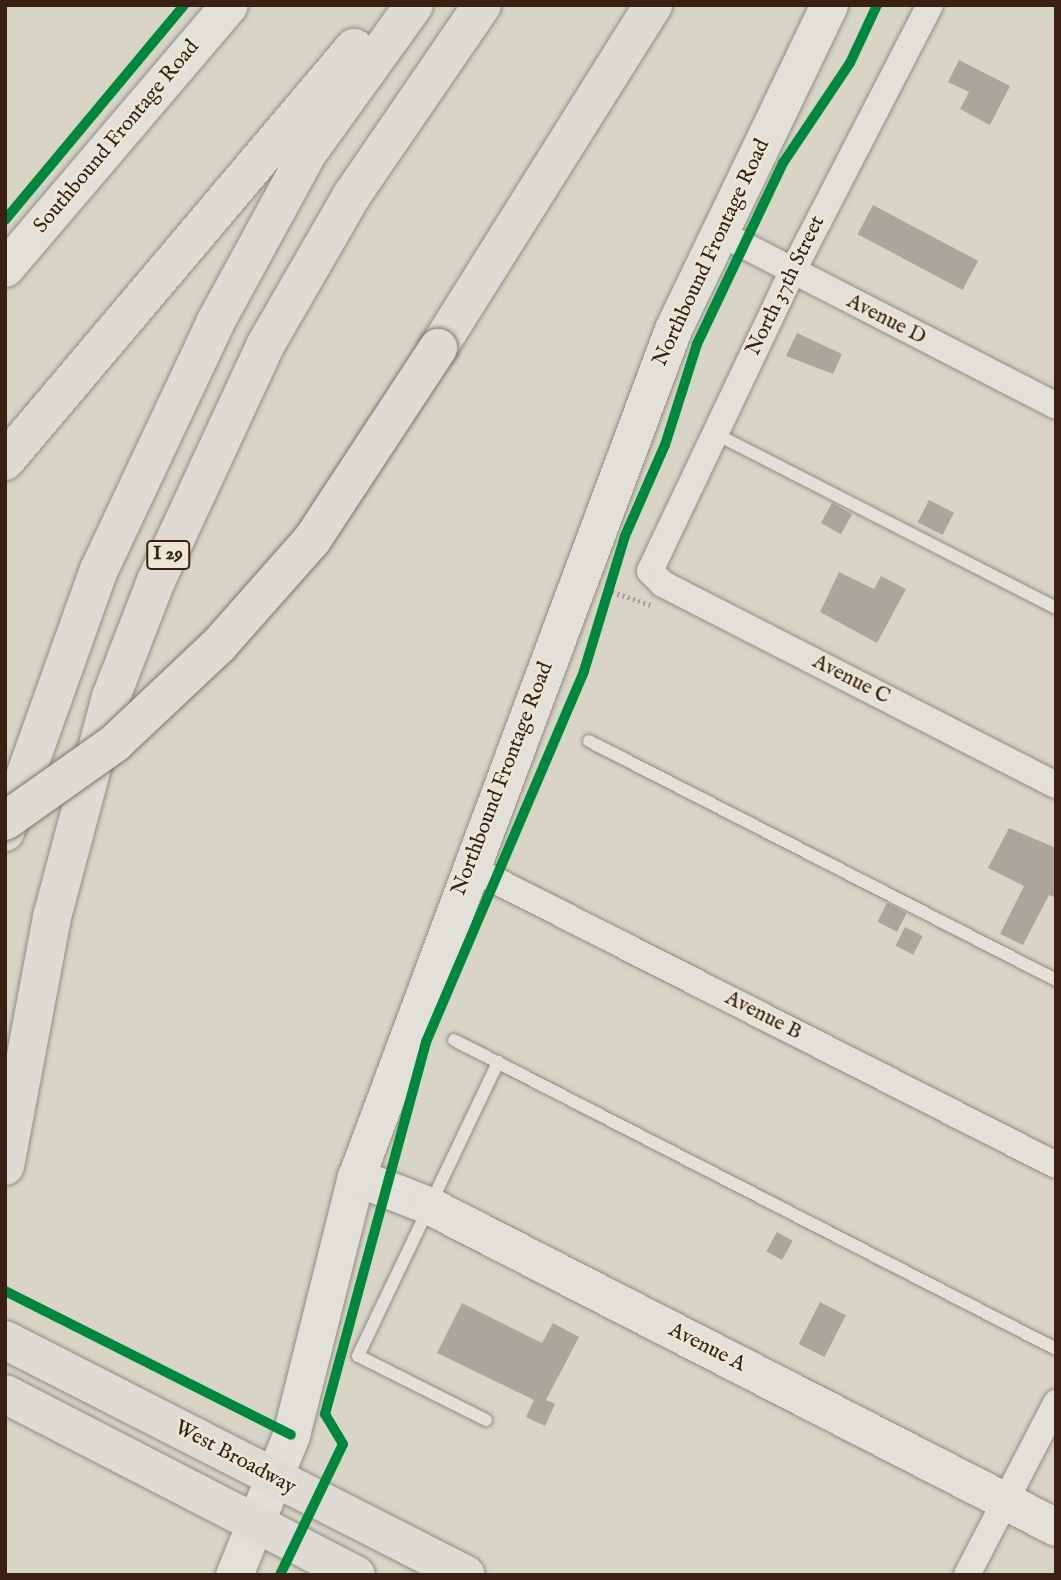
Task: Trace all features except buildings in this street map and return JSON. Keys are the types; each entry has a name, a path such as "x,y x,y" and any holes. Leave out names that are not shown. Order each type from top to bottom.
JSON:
{"main road":[{"path":"5,461 388,5"},
{"name":"I 29","path":"5,832 99,570 215,323 307,154 414,5"},
{"name":"I 29","path":"5,1166 52,917 111,697 156,581 266,344 352,195 482,5"},
{"path":"5,821 116,743 219,645 312,540 438,348 653,5"},
{"name":"West Broadway","path":"5,1339 466,1575"},
{"path":"5,1394 356,1575"}],"street":[{"name":"Southbound Frontage Road","path":"5,268 229,5"},
{"name":"Northbound Frontage Road","path":"234,1575 291,1435 356,1177 469,867 673,329 829,5"},
{"name":"North 37th Street","path":"650,571 792,272 929,5"},
{"name":"Avenue D","path":"718,232 1056,406"},
{"name":"Avenue C","path":"650,571 663,584 1056,785"},
{"name":"Avenue B","path":"469,867 1056,1165"},
{"name":"Avenue A","path":"356,1177 428,1205 1056,1527"},
{"path":"967,1575 1056,1403"}],"lane":[{"path":"714,433 1056,608"},
{"path":"589,741 1056,980"},
{"path":"454,1040 1056,1349"},
{"path":"485,1420 358,1356 498,1062"}],"path":[{"path":"604,601 611,579"}],"cycle path":[{"path":"5,220 184,5"},
{"path":"280,1575 343,1444 325,1414 426,1042 584,671 625,536 665,445 697,344 783,163 850,63 877,5"},
{"path":"5,1291 291,1435"}]}
